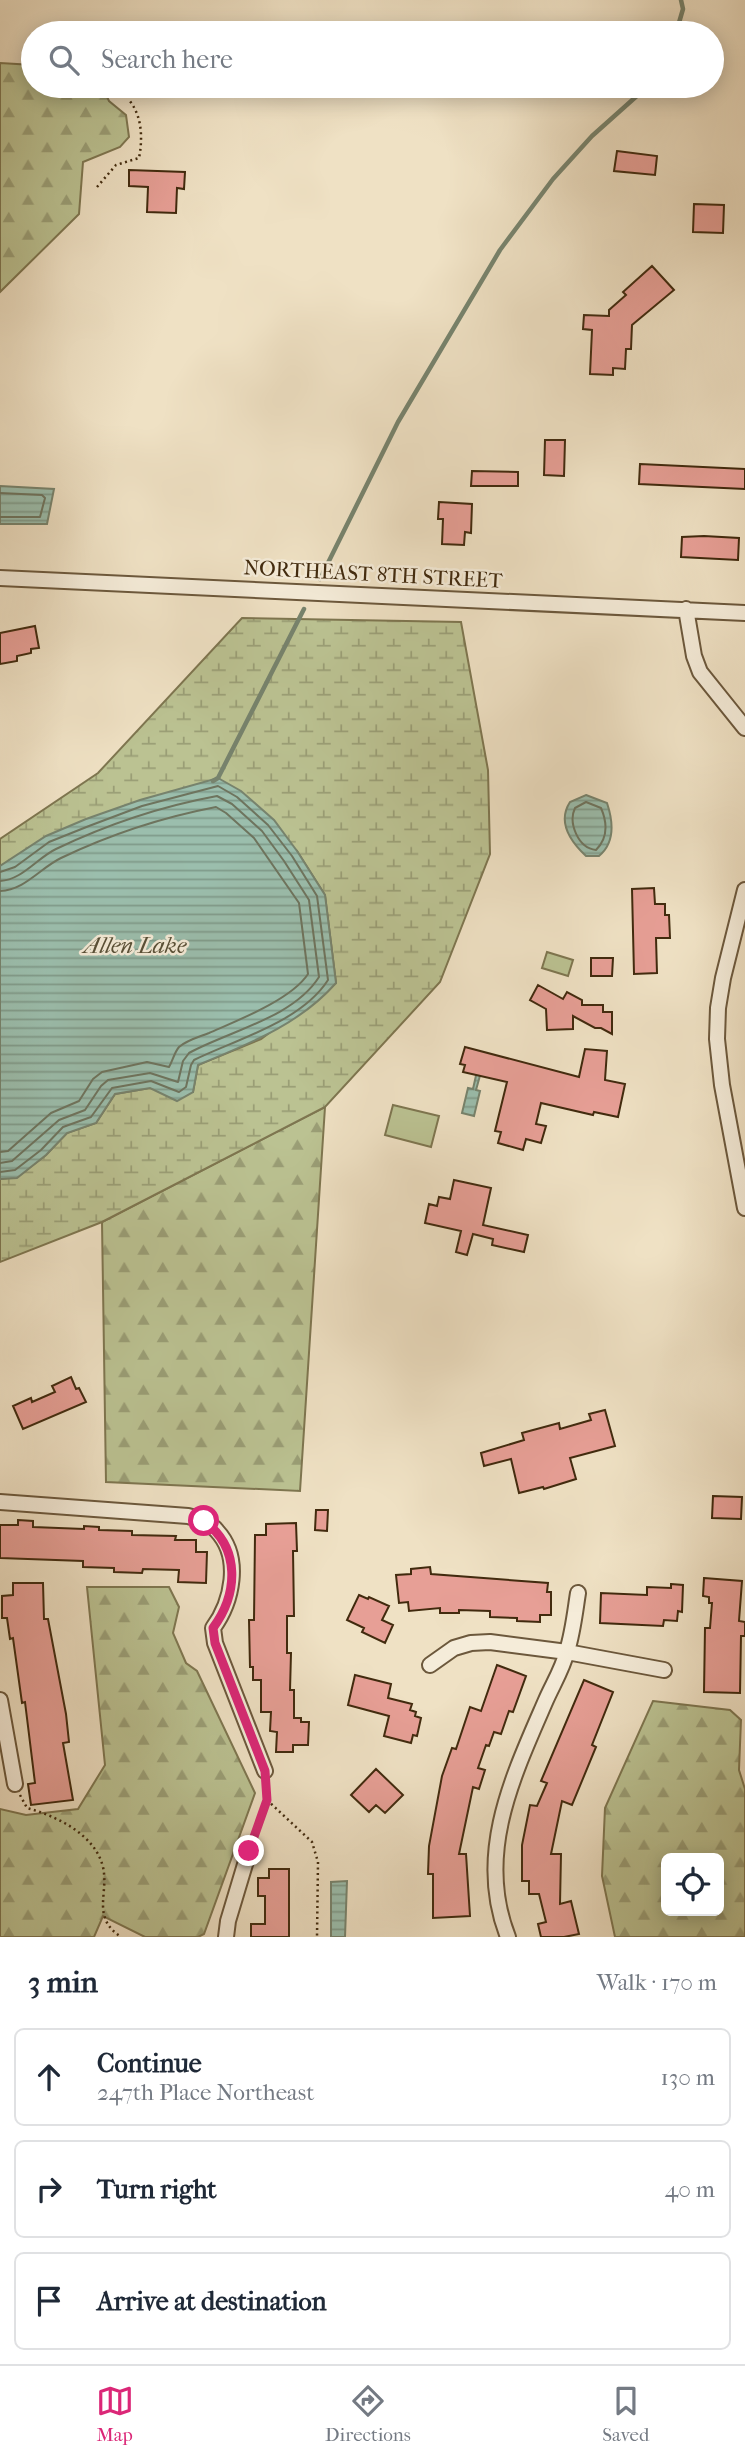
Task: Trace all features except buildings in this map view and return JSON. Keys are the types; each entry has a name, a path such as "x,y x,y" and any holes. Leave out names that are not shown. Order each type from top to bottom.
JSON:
{"street":[{"name":"NORTHEAST 8TH STREET","path":"0,578 745,613"},
{"path":"686,609 694,656 700,672 745,728"},
{"path":"745,890 723,978 717,1039 722,1084 745,1208"},
{"path":"0,1502 176,1515 204,1521 217,1531 225,1544 232,1580 224,1613 213,1628 215,1643 265,1771"},
{"path":"509,1937 494,1874 496,1840 506,1797 567,1652 578,1593"},
{"path":"430,1665 454,1648 471,1643 490,1642 567,1652 664,1670"},
{"path":"0,1700 15,1784"},
{"path":"226,1937 228,1921 249,1851"}],"path":[{"path":"97,187 116,165 139,158 139,117 128,99"},
{"path":"249,1851 267,1800 265,1771"},
{"path":"15,1784 27,1808 44,1813 78,1832 96,1849 103,1868 101,1909 111,1931 121,1937"},
{"path":"267,1800 312,1842 318,1862 317,1937"}],"green space":[{"path":"0,63 21,64 21,98 108,98 126,115 129,137 120,147 83,162 79,214 0,292"},
{"path":"242,618 461,622 488,770 490,854 440,982 325,1107 102,1222 0,1262 0,1179 17,1177 46,1155 67,1133 96,1123 115,1094 150,1088 193,1092 198,1065 261,1039 336,983 325,895 297,851 218,778 0,866 0,839 98,773"},
{"path":"547,952 573,960 568,976 542,968"},
{"path":"393,1105 439,1116 431,1147 385,1135"},
{"path":"325,1107 300,1491 106,1482 102,1222"},
{"path":"87,1587 169,1587 179,1607 173,1633 186,1663 197,1671 255,1793 204,1934 198,1937 145,1937 103,1916 94,1937 0,1937 0,1809 26,1815 78,1809 105,1765"},
{"path":"653,1701 730,1710 741,1720 739,1770 745,1789 745,1937 615,1937 602,1876 605,1808"}],"water":[{"path":"0,486 54,489 47,524 0,524"},
{"name":"Allen Lake","path":"218,778 241,791 274,820 325,895 336,983 306,1011 289,1022 254,1041 198,1065 193,1092 177,1101 150,1088 115,1094 96,1123 67,1133 46,1155 17,1178 0,1179 0,866 46,836 86,819 140,800"},
{"path":"586,795 607,803 611,817 611,838 599,856 586,856 571,838 565,824 566,809 570,802"},
{"path":"477,1071 481,1072 476,1090 480,1091 474,1116 462,1113 468,1088 473,1089"},
{"path":"347,1881 345,1937 331,1937 331,1882"}],"waterway":[{"path":"680,21 683,9 681,0"},
{"path":"320,579 398,422 500,250 553,179 592,136 635,98"},
{"path":"213,781 218,778 304,609"}],"route":[{"path":"204,1521 217,1531 225,1544 232,1580 224,1613 213,1628 215,1643 265,1771 267,1800 249,1851"}]}
